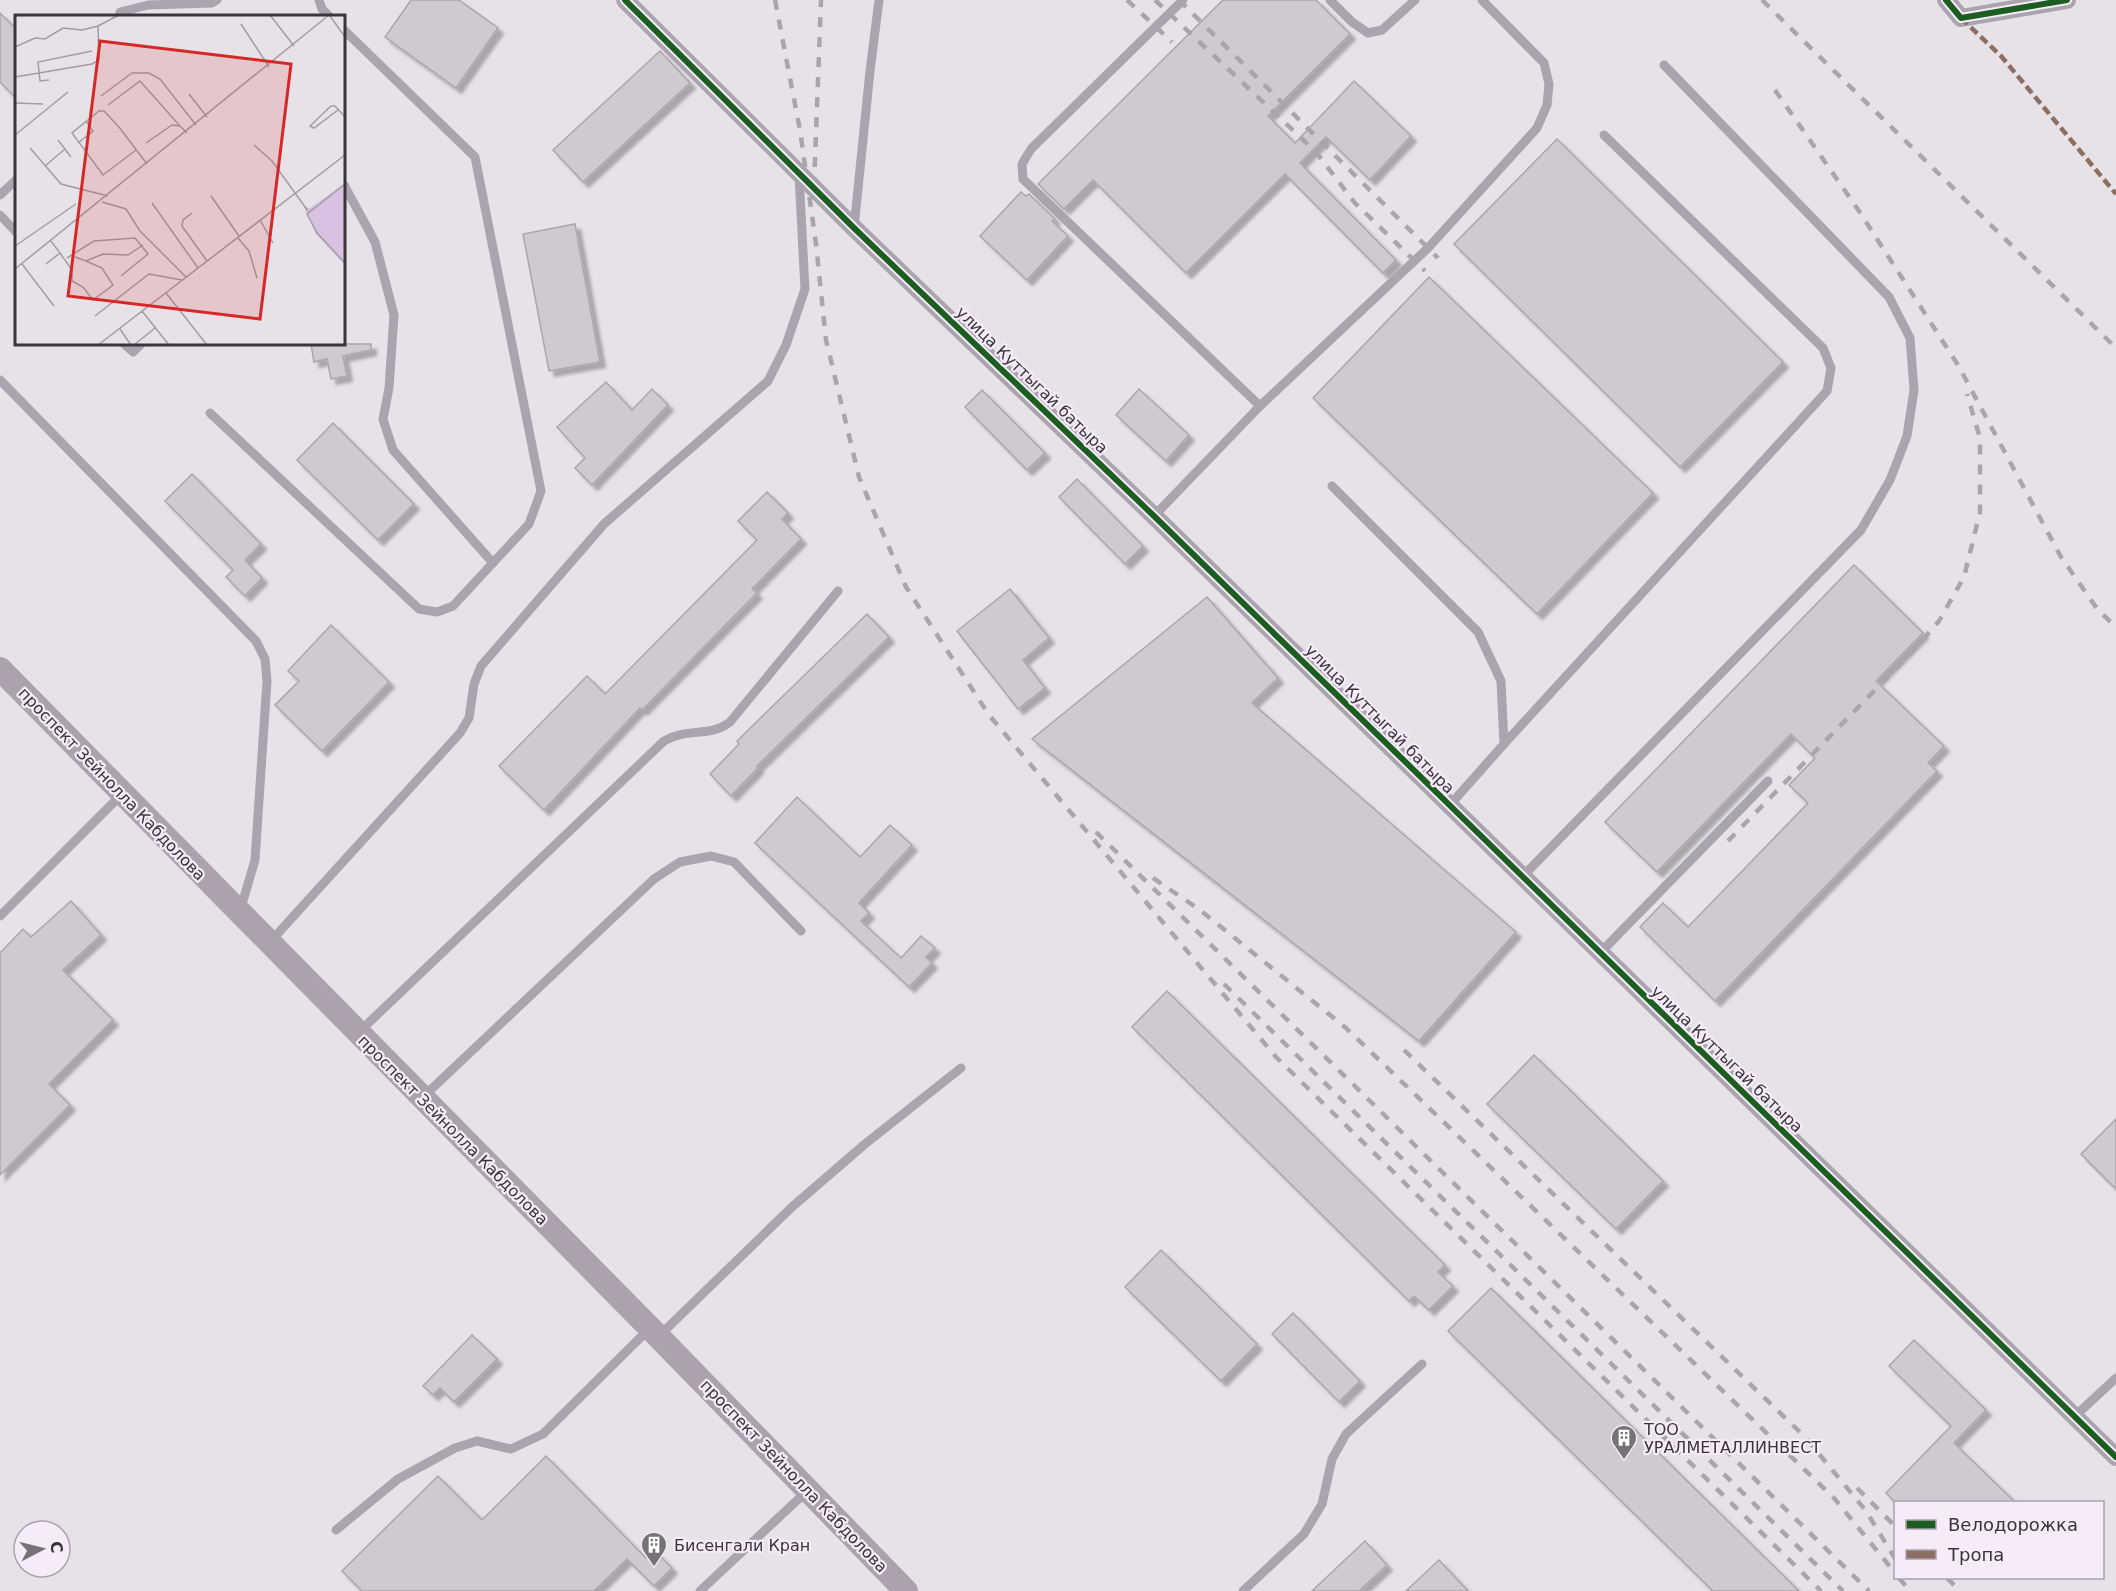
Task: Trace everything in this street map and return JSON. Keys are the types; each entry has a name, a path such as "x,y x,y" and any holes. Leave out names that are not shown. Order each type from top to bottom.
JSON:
{"main road":[{"name":"проспект Зейнолла Кабдолова","path":"0,669 906,1591"}],"street":[{"name":"улица Куттыгай батыра","path":"625,0 854,228 1154,516 2116,1457"},
{"path":"1946,0 1960,18 2067,0"}],"lane":[{"path":"119,15 120,12 148,5 212,3 217,0"},
{"path":"854,228 879,0"},
{"path":"1183,0 1031,149 1022,164 1023,179 1260,406"},
{"path":"1330,0 1352,22 1368,33 1382,30 1415,0"},
{"path":"1154,516 1260,406 1428,248 1537,128 1547,105 1549,84 1544,63 1482,0"},
{"path":"210,413 419,609 437,612 453,606 529,524 541,491 475,157 345,31"},
{"path":"1522,877 1861,530 1890,480 1907,436 1914,390 1910,338 1889,297 1664,65"},
{"path":"1449,806 1827,391 1831,368 1823,348 1604,135"},
{"path":"269,943 460,733 469,718 474,684 481,666 604,524 768,381 786,345 805,290 799,173"},
{"path":"0,195 15,181"},
{"path":"345,187 375,242 394,315 389,388 384,419 393,450 493,563"},
{"path":"0,215 15,231"},
{"path":"125,345 132,352 140,345"},
{"path":"0,380 256,641 265,659 267,681 255,860 239,913"},
{"path":"1332,486 1478,632 1501,681 1504,744"},
{"path":"358,1034 664,741 676,734 720,730 730,722 838,591"},
{"path":"1600,953 1768,781"},
{"path":"0,916 122,794"},
{"path":"422,1099 654,879 680,862 711,856 734,862 801,931"},
{"path":"336,1530 398,1479 455,1448 477,1441 512,1449 543,1434 792,1207 865,1144 961,1068"},
{"path":"1244,1591 1304,1534 1322,1504 1332,1459 1346,1434 1422,1364"},
{"path":"2074,1417 2116,1378"},
{"path":"700,1591 808,1490"}],"building":[{"path":"411,0 459,0 498,28 456,88 385,37"},
{"path":"1223,0 1316,0 1350,34 1268,116 1295,143 1354,81 1411,136 1370,180 1326,137 1300,163 1396,260 1383,273 1285,174 1186,273 1093,180 1064,209 1038,184"},
{"path":"0,13 15,28 15,97 0,82"},
{"path":"660,51 690,83 583,182 553,150"},
{"path":"1557,139 1783,362 1680,467 1454,244"},
{"path":"1021,192 1026,196 1029,194 1055,219 1052,221 1068,236 1027,280 980,236"},
{"path":"575,224 600,362 549,371 523,234"},
{"path":"1429,277 1653,493 1537,614 1313,398"},
{"path":"371,344 371,350 343,356 347,376 331,379 327,359 314,362 311,345"},
{"path":"606,382 632,410 652,389 668,405 592,485 575,468 585,458 557,427"},
{"path":"1139,389 1189,435 1166,461 1116,415"},
{"path":"982,390 1045,453 1027,470 965,407"},
{"path":"333,423 414,504 378,540 297,460"},
{"path":"192,474 261,544 245,560 262,578 245,596 226,577 233,570 165,501"},
{"path":"1077,479 1143,546 1125,564 1059,497"},
{"path":"767,492 788,513 782,519 801,539 752,589 757,593 642,710 640,708 544,810 499,766 587,676 605,694 757,540 738,521"},
{"path":"1854,565 1923,633 1876,681 1944,746 1928,763 1937,771 1715,1001 1640,927 1663,903 1688,927 1808,803 1789,785 1815,758 1791,734 1657,872 1605,822"},
{"path":"1010,589 1049,638 1023,660 1045,688 1018,709 957,631"},
{"path":"1207,597 1278,678 1252,703 1516,932 1419,1041 1032,739"},
{"path":"867,614 889,637 757,766 758,768 731,796 710,774 739,744 737,741"},
{"path":"331,625 389,682 322,751 275,705 299,681 288,671"},
{"path":"797,797 860,857 890,825 912,845 859,903 869,913 861,921 901,958 921,936 935,948 926,957 932,963 909,987 755,843"},
{"path":"71,901 101,935 63,970 113,1020 49,1084 70,1105 0,1175 0,953 23,929 31,937"},
{"path":"1167,991 1445,1265 1438,1272 1453,1286 1429,1310 1414,1296 1409,1301 1132,1027"},
{"path":"1534,1055 1663,1181 1616,1229 1487,1104"},
{"path":"2116,1119 2116,1189 2081,1154"},
{"path":"1161,1250 1257,1344 1221,1381 1125,1287"},
{"name":"ТОО УРАЛМЕТАЛЛИНВЕСТ","path":"1491,1288 1799,1591 1713,1591 1448,1331"},
{"path":"1293,1313 1360,1381 1339,1402 1272,1334"},
{"path":"472,1335 497,1359 454,1402 440,1388 433,1395 423,1386"},
{"path":"1914,1340 1986,1410 1954,1443 2014,1501 1894,1501 1886,1493 1951,1426 1889,1366"},
{"path":"546,1456 646,1558 654,1550 672,1568 654,1586 627,1559 594,1591 362,1591 342,1571 438,1476 482,1520"},
{"path":"1365,1541 1387,1565 1359,1591 1312,1591"},
{"path":"1439,1560 1468,1591 1406,1591"}],"railway":[{"path":"775,0 800,130 816,244 826,340 859,477 906,587 989,715 1276,1057 1821,1591"},
{"path":"814,187 821,0"},
{"path":"1127,0 1172,42"},
{"path":"1155,0 1316,152 1354,202 1425,271"},
{"path":"1179,0 1438,258"},
{"path":"1762,0 2116,348"},
{"path":"1775,90 1859,211 1958,365 2061,557 2098,610 2116,627"},
{"path":"1728,841 1912,652 1939,621 1964,577 1980,512 1980,438 1967,394"},
{"path":"1096,832 1869,1591"},
{"path":"1153,878 1200,910 1346,1028 1834,1498 1894,1572"},
{"path":"1224,984 1843,1591"},
{"path":"1404,1050 1805,1437 1866,1511 1894,1557"},
{"path":"1857,1488 1894,1525"},
{"path":"1900,1579 1910,1591"},
{"path":"1948,1579 1960,1591"}],"marked path":[{"path":"1961,18 2001,56 2116,194"}],"cycle path":[{"path":"625,0 854,228 1154,516 2116,1457"},
{"path":"1946,0 1961,18 2067,0"}],"place":[{"name":"ТОО УРАЛМЕТАЛЛИНВЕСТ","path":"1624,1461"},
{"name":"Бисенгали Кран","path":"654,1568"}]}
